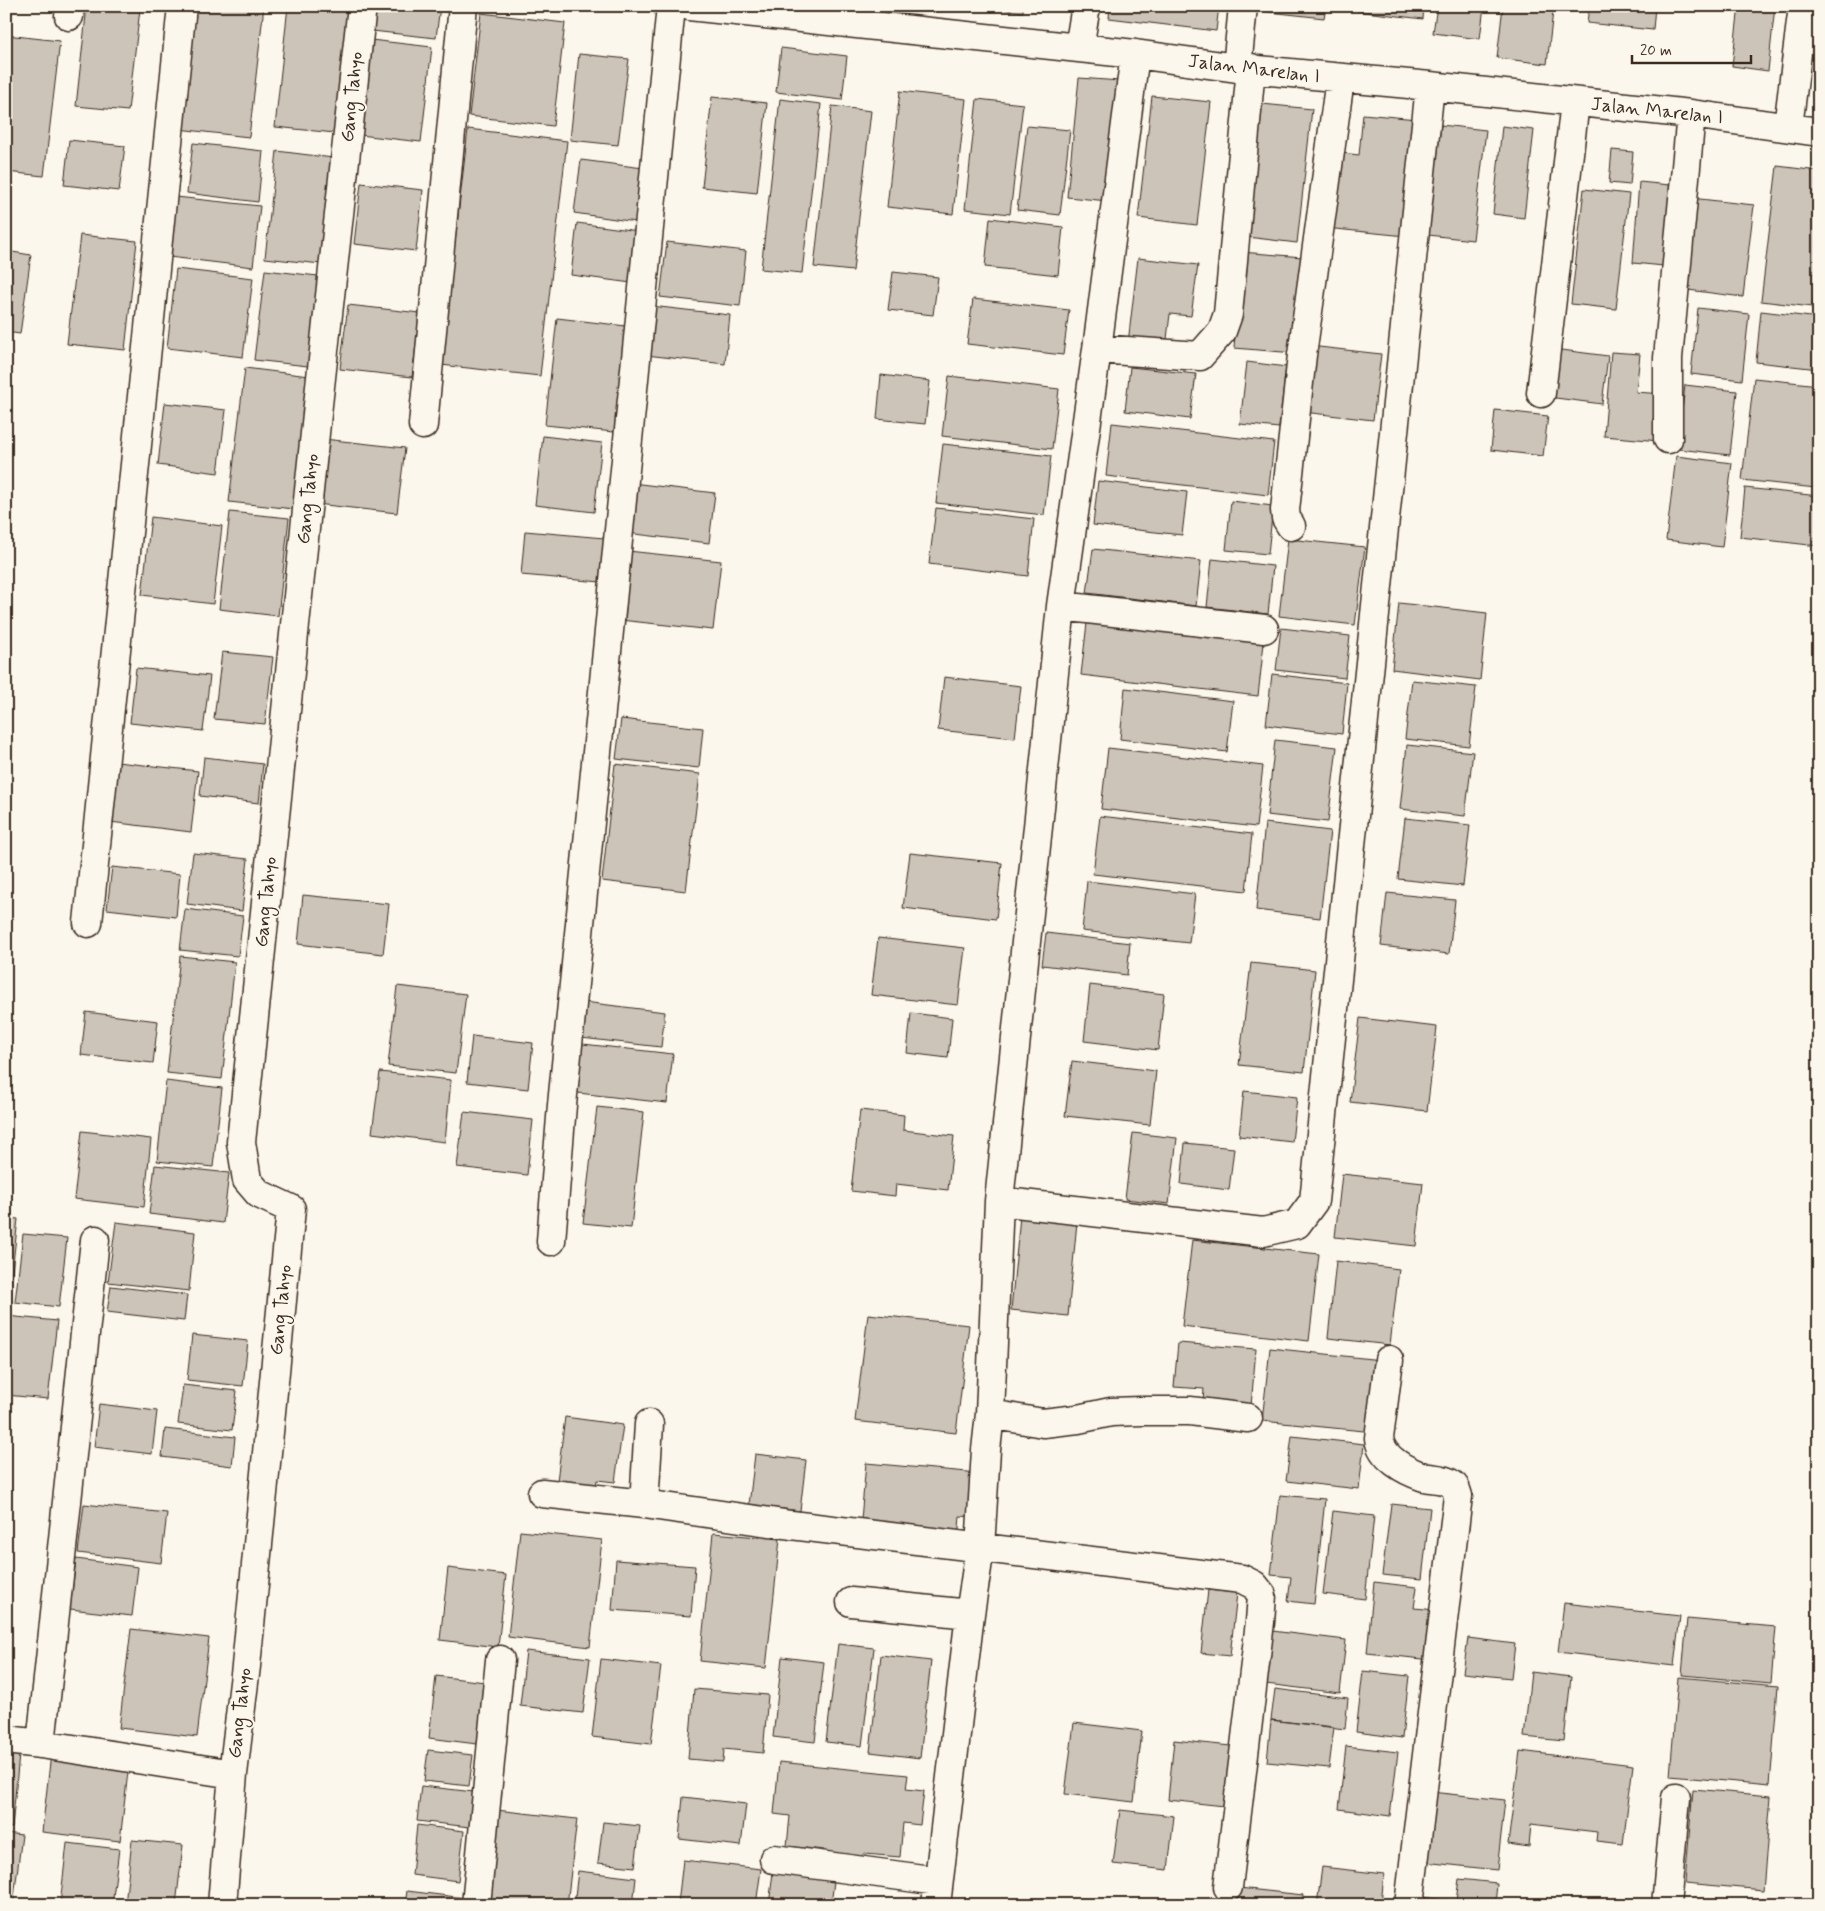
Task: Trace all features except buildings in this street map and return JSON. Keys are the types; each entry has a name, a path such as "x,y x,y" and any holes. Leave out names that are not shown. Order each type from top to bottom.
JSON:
{"street":[{"path":"88,923 182,6"},
{"name":"Gang Tahyo","path":"233,1774 246,1666 291,1209 259,1194 247,1180 241,1142 315,433 362,6"},
{"path":"423,425 463,6"},
{"path":"551,1241 563,1095 671,6"},
{"name":"Jalan Marelan I","path":"689,6 905,18 1079,48 1340,79 1430,86 1691,114 1788,126 1819,132"},
{"path":"1079,48 1086,6"},
{"path":"1098,349 1200,356 1222,331 1228,314 1244,68 1243,6"},
{"path":"1788,126 1803,6"},
{"path":"774,1859 937,1893 970,1614 980,1548 990,1414 998,1201 1061,606 1098,349 1134,54"},
{"path":"1291,526 1286,518 1285,510 1302,355 1340,79"},
{"path":"998,1201 1262,1232 1298,1224 1314,1201 1430,86"},
{"path":"1541,393 1575,102"},
{"path":"1668,439 1668,358 1691,114"},
{"path":"1061,606 1264,629"},
{"path":"41,1744 95,1240"},
{"path":"1388,1360 1379,1438 1380,1444 1389,1457 1405,1469 1424,1477 1449,1482 1456,1488 1458,1496 1409,1905"},
{"path":"990,1414 1042,1423 1078,1419 1111,1412 1141,1411 1190,1411 1248,1418"},
{"path":"644,1504 649,1424"},
{"path":"542,1493 644,1504 791,1525 1242,1579 1254,1585 1262,1595 1260,1622 1228,1888"},
{"path":"851,1602 970,1614"},
{"path":"476,1905 500,1660"},
{"path":"6,1740 233,1774 222,1905"},
{"path":"1666,1905 1676,1798"}]}
